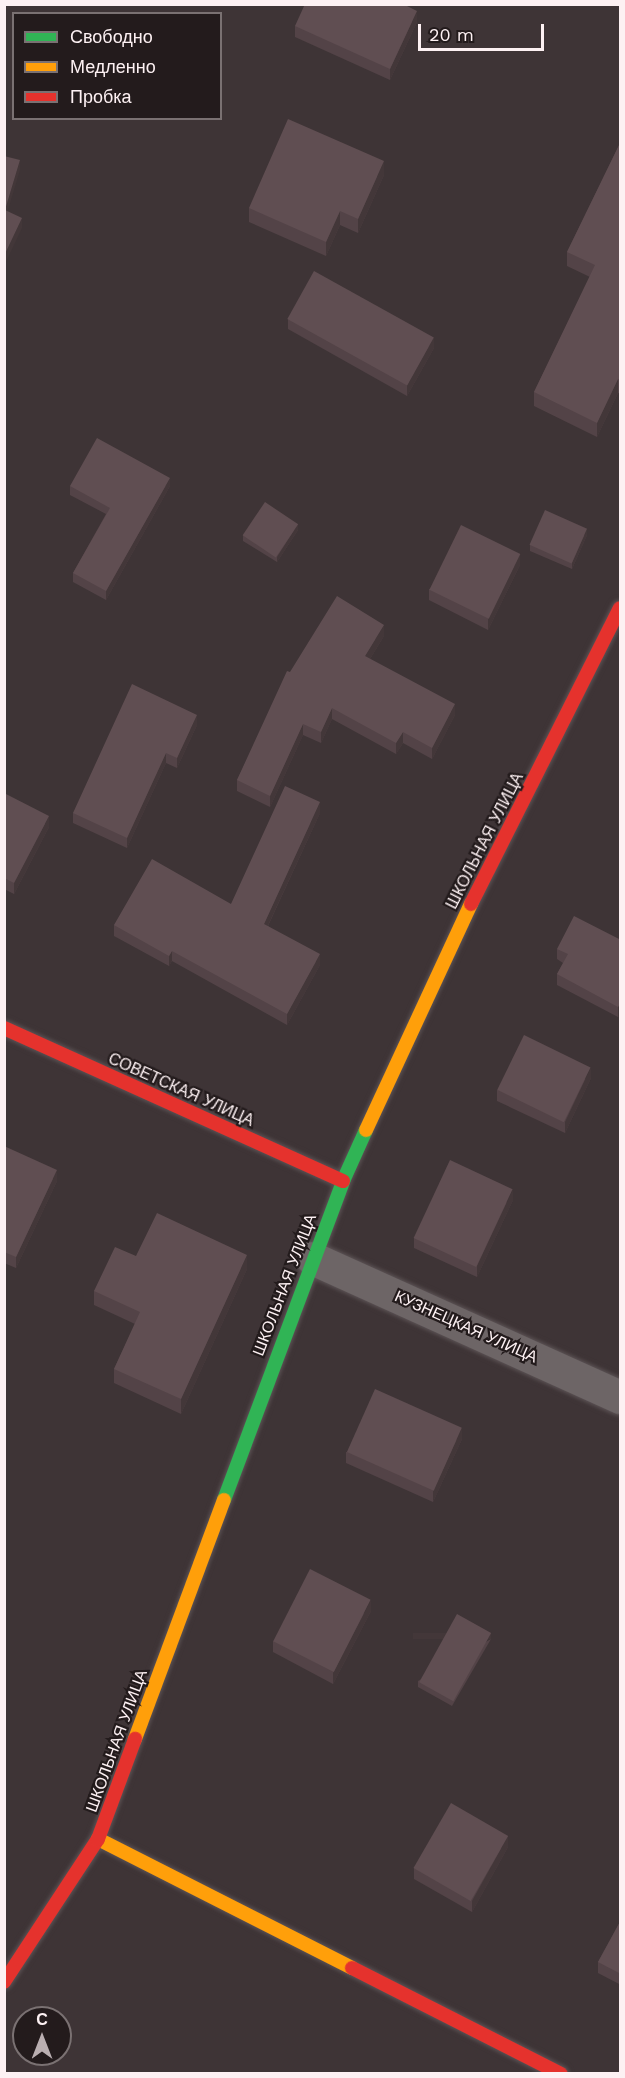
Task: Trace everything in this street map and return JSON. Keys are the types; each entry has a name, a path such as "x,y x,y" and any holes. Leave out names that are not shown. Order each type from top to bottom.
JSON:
{"street":[{"name":"ШКОЛЬНАЯ УЛИЦА","path":"4,1982 98,1839 312,1258 343,1181 444,956 621,608"},
{"name":"СОВЕТСКАЯ УЛИЦА","path":"4,1028 343,1181"},
{"name":"КУЗНЕЦКАЯ УЛИЦА","path":"312,1258 621,1397"},
{"path":"98,1839 561,2073"}],"building":[{"path":"305,4 403,4 417,11 390,69 295,26"},
{"path":"288,119 384,161 358,219 340,211 326,242 249,208"},
{"path":"621,141 621,380 618,379 597,423 534,392 595,265 567,252"},
{"path":"4,156 20,160 5,210 22,218 4,256"},
{"path":"314,271 434,337 407,386 287,319"},
{"path":"97,438 170,478 106,591 73,573 110,508 70,486"},
{"path":"265,502 298,524 276,558 243,535"},
{"path":"545,510 587,529 572,563 530,545"},
{"path":"461,525 520,554 489,619 429,590"},
{"path":"337,596 384,625 365,656 455,704 432,748 403,732 396,743 332,708 321,732 303,724 270,796 237,780 287,671 290,672"},
{"path":"132,684 197,715 177,758 166,753 127,838 73,813"},
{"path":"285,786 320,802 264,924 320,954 287,1014 172,951 169,956 114,925 152,859 231,904"},
{"path":"4,793 49,816 14,883 4,878"},
{"path":"574,916 621,940 621,1002 618,1007 557,974 568,954 557,949"},
{"path":"524,1035 591,1067 564,1122 497,1090"},
{"path":"4,1146 57,1170 16,1257 4,1252"},
{"path":"450,1160 513,1189 476,1267 414,1238"},
{"path":"157,1213 247,1255 181,1399 114,1369 140,1312 94,1291 115,1247 136,1256"},
{"path":"375,1389 462,1428 434,1491 347,1452"},
{"path":"310,1569 371,1600 334,1672 273,1641"},
{"path":"457,1614 491,1633 453,1701 419,1682"},
{"path":"451,1803 508,1836 471,1901 414,1868"},
{"path":"621,1920 621,1974 598,1962"}],"traffic: fast":[{"path":"224,1500 343,1181 366,1130"}],"traffic: slow":[{"path":"366,1130 471,904"},
{"path":"135,1739 224,1500"},
{"path":"98,1839 352,1968"}],"traffic: jam":[{"path":"471,904 620,608"},
{"path":"4,1028 343,1181"},
{"path":"4,1982 98,1839 135,1739"},
{"path":"352,1968 561,2074"}]}
